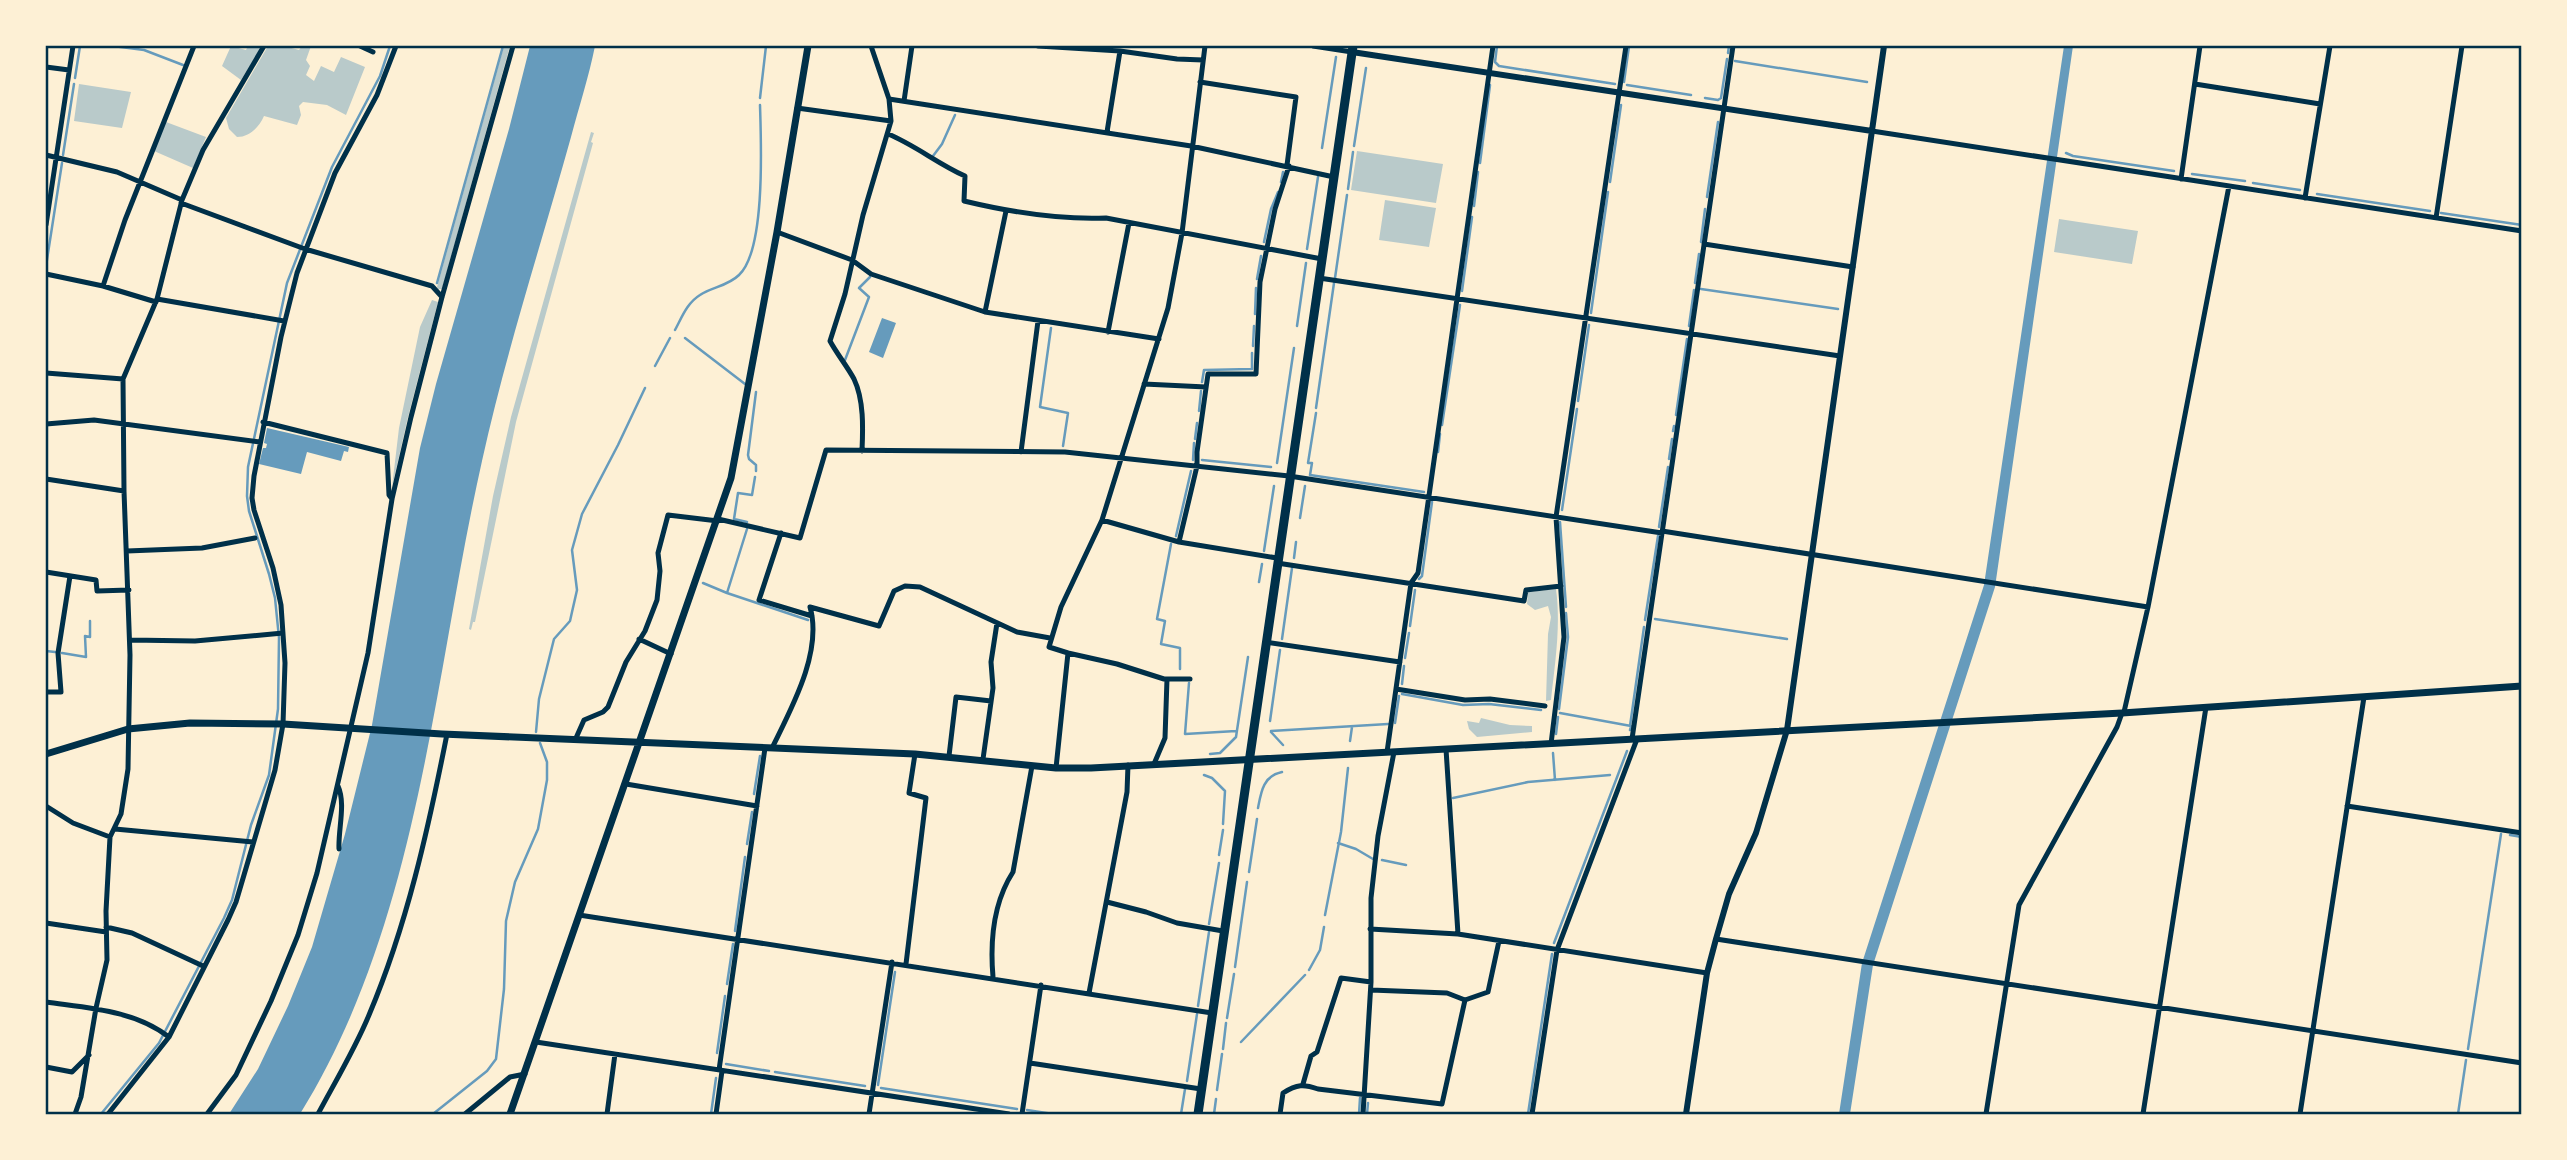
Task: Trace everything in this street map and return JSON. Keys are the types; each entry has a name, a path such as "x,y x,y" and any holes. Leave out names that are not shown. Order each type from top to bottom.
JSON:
{"highway":[{"path":"1198,1115 1247,761 1353,49"}],"main road":[{"path":"510,1115 642,741 734,466 808,46"},
{"path":"46,754 128,729 190,723 282,724 445,734 915,754 1056,768 1247,761 1952,722 2522,686"}],"street":[{"path":"46,225 73,46"},
{"path":"103,286 139,182 194,46"},
{"path":"75,1115 107,960 110,837 125,795 130,640 124,491 124,379 156,300 182,202 203,150 264,46"},
{"path":"360,46 373,52"},
{"path":"108,1115 168,1036 232,911 249,841 275,770 282,724 281,633 278,585 252,498 256,442 263,422 280,320 302,248 335,173 377,94 396,46"},
{"path":"208,1115 236,1075 254,1040 298,935 317,873 355,728 392,499 442,297 513,46"},
{"path":"862,451 863,425 858,391 855,381 830,341 891,121 889,99 871,46"},
{"path":"904,102 912,46"},
{"path":"1028,46 1120,51 1203,60"},
{"path":"1189,679 1167,679 1049,647 1060,607 1102,520 1160,340 1175,274 1205,46"},
{"path":"1313,46 1353,49 1489,73 2522,231"},
{"path":"1363,1115 1371,990 1371,898 1378,836 1411,583 1418,573 1493,46"},
{"path":"1551,744 1564,637 1556,517 1626,46"},
{"path":"1532,1115 1557,950 1634,739 1733,46"},
{"path":"1686,1115 1707,973 1729,894 1756,833 1787,730 1884,46"},
{"path":"2181,179 2200,46"},
{"path":"2305,198 2330,46"},
{"path":"2436,218 2462,46"},
{"path":"1107,132 1120,51"},
{"path":"46,67 69,71"},
{"path":"1179,542 1198,466 1197,452 1208,374 1256,374 1260,282 1275,209 1288,166 1296,97 1200,82"},
{"path":"2195,84 2320,104"},
{"path":"889,99 1191,146 1334,177"},
{"path":"797,108 891,121"},
{"path":"888,134 905,140 948,169 965,176 964,201 1006,211 1080,219 1106,218 1322,259"},
{"path":"46,155 117,172 182,202 302,248 432,286 442,297"},
{"path":"1986,1115 2019,905 2123,712 2148,607 2229,186"},
{"path":"985,312 1006,211"},
{"path":"1108,332 1129,223"},
{"path":"777,232 852,260 871,274 985,312 1160,340"},
{"path":"1704,244 1853,267"},
{"path":"46,274 156,300 280,320"},
{"path":"1319,278 1840,356"},
{"path":"1021,452 1038,321"},
{"path":"46,373 124,379"},
{"path":"1144,384 1206,387"},
{"path":"46,424 94,419 256,442"},
{"path":"263,422 387,453 389,495 392,499"},
{"path":"576,738 584,720 608,707 626,662 657,600 660,571 658,552 668,515 718,519 800,538 826,450 1065,452 1289,476 1812,553 2148,607"},
{"path":"46,479 124,491"},
{"path":"1102,520 1179,542 1524,601 1526,590 1561,586"},
{"path":"781,533 759,600 812,616"},
{"path":"127,551 202,548 255,538"},
{"path":"46,572 96,580 97,591 129,590"},
{"path":"46,692 61,692 58,653 70,576"},
{"path":"716,1115 757,806 768,748 793,704 813,641 810,607 879,626 894,591 905,586 920,587 1017,632 1051,638"},
{"path":"983,759 993,688 991,662 997,622"},
{"path":"130,640 179,642 281,633"},
{"path":"639,639 671,654"},
{"path":"1265,642 1400,662"},
{"path":"1056,768 1068,653"},
{"path":"1154,764 1165,738 1167,679"},
{"path":"1396,689 1465,700 1490,699 1545,706"},
{"path":"949,756 956,696 991,701"},
{"path":"2300,1115 2364,697"},
{"path":"2143,1115 2206,707"},
{"path":"318,1115 369,1018 395,947 418,866 445,734"},
{"path":"1446,749 1458,934"},
{"path":"906,964 926,798 909,793 915,754"},
{"path":"1089,993 1127,792 1128,765"},
{"path":"993,977 992,931 1006,883 1013,872 1032,766"},
{"path":"626,784 757,806"},
{"path":"338,786 342,796 339,849"},
{"path":"46,806 73,822 110,837"},
{"path":"2347,806 2522,833"},
{"path":"115,829 249,841"},
{"path":"1107,902 1177,923 1223,931"},
{"path":"579,915 1212,1013"},
{"path":"46,923 132,933 200,965"},
{"path":"1370,929 1458,934 1707,973"},
{"path":"1716,939 2522,1063"},
{"path":"1371,990 1447,993 1465,1000 1488,992 1499,941"},
{"path":"869,1115 892,962"},
{"path":"1303,1084 1311,1056 1317,1052 1341,978 1371,982"},
{"path":"1022,1115 1041,985"},
{"path":"1280,1115 1283,1093 1293,1086 1303,1084 1318,1089 1442,1104 1465,1000"},
{"path":"46,1002 135,1017 168,1036"},
{"path":"536,1042 1009,1115"},
{"path":"607,1115 615,1054"},
{"path":"46,1067 72,1072 89,1055"},
{"path":"1030,1063 1201,1089"},
{"path":"465,1115 510,1077 525,1074"}],"shaded area":[{"path":"231,46 246,50 248,46 262,46 241,80 222,66"},
{"path":"268,46 299,50 302,46 311,46 306,60 310,66 306,75 314,81 321,66 334,72 341,57 365,67 346,115 327,105 303,102 299,106 301,115 297,125 264,116 254,131 237,137 229,129 226,118"},
{"path":"504,46 510,46 442,289 438,289 437,287"},
{"path":"79,84 131,92 122,128 74,121"},
{"path":"166,122 206,137 193,168 154,151"},
{"path":"591,132 594,133 593,143 516,422 475,622 471,630 469,629 493,496 511,417"},
{"path":"1357,151 1443,164 1436,203 1351,190"},
{"path":"1385,200 1436,208 1429,247 1379,240"},
{"path":"2059,219 2138,231 2132,264 2054,252"},
{"path":"432,300 438,302 392,487 399,428 420,327"},
{"path":"1556,589 1556,658 1551,700 1546,701 1551,617 1548,606 1535,610 1527,604 1528,592"},
{"path":"1481,718 1510,725 1532,726 1532,732 1477,737 1469,729 1467,721 1479,723"}],"water":[{"path":"530,46 595,46 491,420 418,796 397,880 372,961 340,1039 300,1114 229,1114 258,1069 288,1006 312,947 345,834 372,725 420,448"},
{"path":"2064,46 2073,46 1995,587 1873,965 1850,1114 1839,1114 1862,963 1984,585"},
{"path":"882,318 896,323 883,358 869,352"},
{"path":"267,428 349,447 348,452 344,451 341,461 307,452 301,474 259,464 263,448 266,448 267,444 264,443"}],"waterway":[{"path":"75,78 80,46"},
{"path":"113,46 144,50 183,65"},
{"path":"101,1114 159,1043 224,918 232,900 251,825 269,775 278,709 279,638 275,598 249,511 248,467 287,283 332,167 380,76 390,46"},
{"path":"437,283 503,46"},
{"path":"760,98 766,46"},
{"path":"1497,46 1495,62 1499,66 1615,84"},
{"path":"1624,82 1629,46"},
{"path":"1728,53 1729,46"},
{"path":"1322,148 1336,57"},
{"path":"1705,98 1721,98 1727,59"},
{"path":"1735,61 1867,82"},
{"path":"1354,146 1366,68"},
{"path":"63,155 74,84"},
{"path":"1480,163 1490,85"},
{"path":"1627,85 1691,95"},
{"path":"675,330 695,298 735,279 748,262 754,243 760,194 760,105"},
{"path":"1610,182 1621,105"},
{"path":"933,156 942,144 955,115"},
{"path":"1707,197 1718,122"},
{"path":"1348,189 1353,152"},
{"path":"2066,153 2174,171"},
{"path":"46,266 62,163"},
{"path":"1281,182 1283,172"},
{"path":"1474,206 1478,172"},
{"path":"2192,174 2245,181"},
{"path":"1307,249 1318,177"},
{"path":"2253,183 2300,190"},
{"path":"1264,242 1271,209 1278,192"},
{"path":"1591,313 1608,192"},
{"path":"2317,194 2430,211"},
{"path":"1335,278 1347,195"},
{"path":"1701,242 1705,209"},
{"path":"2441,213 2522,225"},
{"path":"1462,291 1472,217"},
{"path":"1695,283 1699,254"},
{"path":"1257,279 1261,256"},
{"path":"1297,326 1306,263"},
{"path":"845,360 869,297 859,288 870,277"},
{"path":"1316,408 1334,283"},
{"path":"1255,314 1256,288"},
{"path":"1701,289 1838,309"},
{"path":"1689,326 1694,290"},
{"path":"1442,425 1460,305"},
{"path":"1578,401 1589,325"},
{"path":"1253,346 1254,326"},
{"path":"1051,328 1040,407 1068,413 1063,446"},
{"path":"655,366 670,338"},
{"path":"685,338 745,384"},
{"path":"1676,415 1687,339"},
{"path":"1277,463 1294,348"},
{"path":"1202,382 1204,370 1252,369 1252,353"},
{"path":"536,732 539,699 554,639 570,621 577,590 572,550 582,514 645,388"},
{"path":"1199,411 1201,391"},
{"path":"756,392 748,455 756,465 756,471"},
{"path":"1562,510 1577,409"},
{"path":"1316,413 1308,463 1312,463 1310,475 1424,492"},
{"path":"1195,439 1197,423"},
{"path":"1673,431 1674,426"},
{"path":"1438,452 1440,434"},
{"path":"1669,459 1672,439"},
{"path":"1193,460 1194,443"},
{"path":"1202,460 1271,467"},
{"path":"1659,527 1668,467"},
{"path":"1176,536 1191,471"},
{"path":"747,522 734,519 738,493 752,495 755,477"},
{"path":"1264,551 1274,486"},
{"path":"1300,518 1305,486"},
{"path":"1419,579 1422,576 1432,502"},
{"path":"1560,522 1566,607"},
{"path":"747,529 727,593 808,620"},
{"path":"1645,620 1658,536"},
{"path":"1294,558 1296,542"},
{"path":"1171,544 1157,619 1165,621 1161,644 1180,648 1180,669"},
{"path":"1259,582 1262,564"},
{"path":"1282,639 1292,568"},
{"path":"703,583 727,593"},
{"path":"1410,626 1415,590"},
{"path":"1559,709 1568,637 1566,613"},
{"path":"1655,619 1787,639"},
{"path":"62,653 86,657 85,636 90,637 90,621"},
{"path":"1630,726 1644,627"},
{"path":"1405,658 1409,633"},
{"path":"1270,721 1280,650"},
{"path":"46,651 55,652"},
{"path":"1210,754 1220,753 1236,737 1248,657"},
{"path":"1402,684 1404,666"},
{"path":"1189,683 1185,734 1236,731"},
{"path":"1402,694 1463,705 1489,704 1541,710"},
{"path":"1395,723 1399,696"},
{"path":"1560,713 1631,726 1630,730"},
{"path":"1556,734 1558,717"},
{"path":"1271,731 1388,724"},
{"path":"1350,741 1352,727"},
{"path":"1271,732 1283,745"},
{"path":"433,1114 487,1071 496,1059 504,989 506,921 515,882 538,829 547,780 547,762 540,743"},
{"path":"1554,943 1627,751"},
{"path":"1553,753 1555,780"},
{"path":"754,794 760,756"},
{"path":"1325,915 1341,832 1348,768"},
{"path":"1258,808 1267,781 1282,772"},
{"path":"1204,775 1212,778 1225,791 1223,824"},
{"path":"1453,798 1528,782 1610,775"},
{"path":"747,844 752,812"},
{"path":"1249,872 1257,819"},
{"path":"1219,855 1223,830"},
{"path":"2468,1049 2501,834"},
{"path":"2510,835 2522,837"},
{"path":"1338,843 1373,859"},
{"path":"735,931 745,857"},
{"path":"1382,860 1406,865"},
{"path":"1209,924 1219,863"},
{"path":"1235,967 1247,882"},
{"path":"1309,970 1320,950 1324,927"},
{"path":"1198,1006 1209,932"},
{"path":"727,984 733,944"},
{"path":"1528,1114 1552,954"},
{"path":"878,1085 895,972"},
{"path":"1227,1018 1234,974"},
{"path":"1241,1042 1305,975"},
{"path":"717,1053 725,996"},
{"path":"1187,1081 1197,1014"},
{"path":"1223,1049 1226,1023"},
{"path":"1217,1090 1222,1054"},
{"path":"2458,1114 2466,1060"},
{"path":"726,1064 769,1071"},
{"path":"775,1072 865,1086"},
{"path":"711,1114 716,1078"},
{"path":"881,1088 1017,1109"},
{"path":"1181,1114 1185,1089"},
{"path":"1359,1114 1360,1098"},
{"path":"1214,1114 1216,1099"},
{"path":"1367,1114 1368,1103"},
{"path":"1027,1110 1053,1114"}]}
